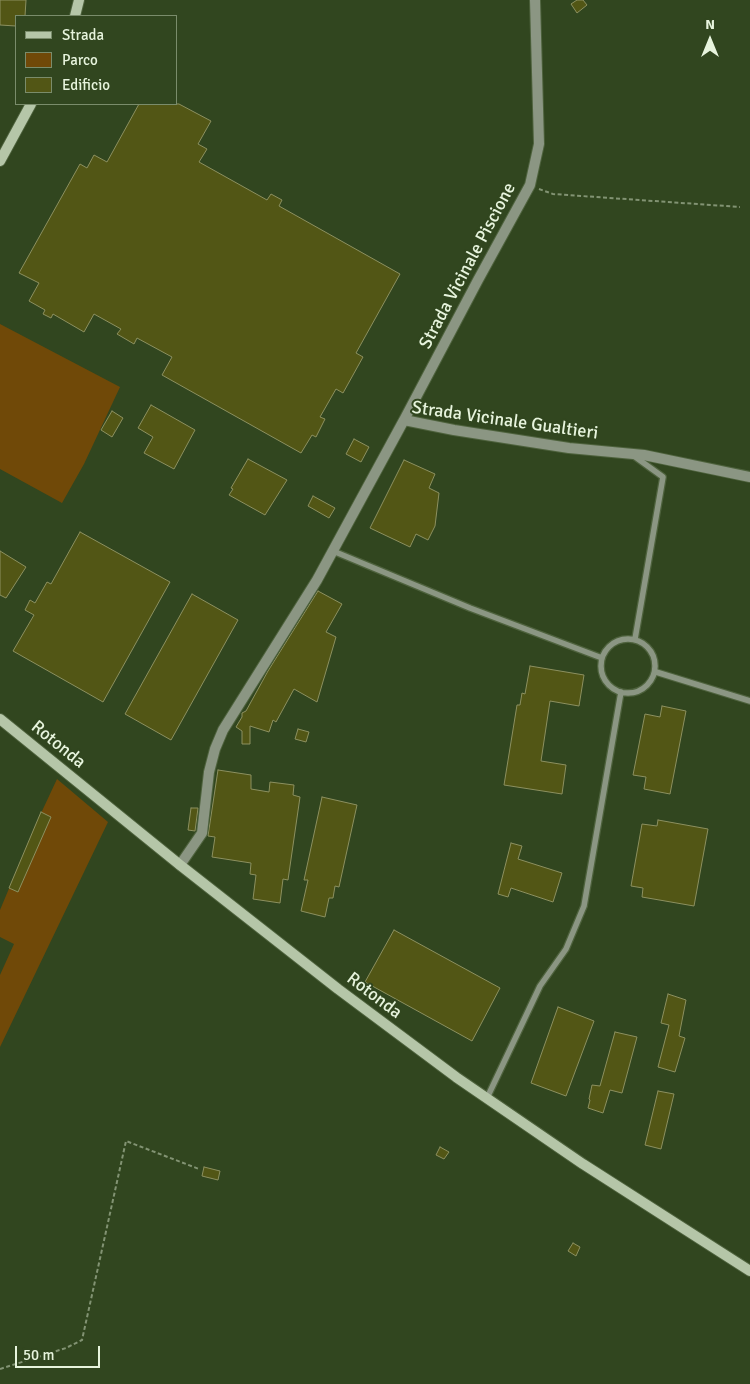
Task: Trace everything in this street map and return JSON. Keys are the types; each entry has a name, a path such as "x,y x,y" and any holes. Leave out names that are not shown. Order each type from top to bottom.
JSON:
{"main road":[{"path":"75,15 79,0"},
{"path":"0,161 30,105"},
{"name":"Rotonda","path":"0,718 180,865 338,989 487,1098 583,1164 750,1271"}],"street":[{"name":"Strada Vicinale Piscione","path":"404,420 530,185 539,144 535,0"},
{"name":"Strada Vicinale Gualtieri","path":"180,865 202,834 209,772 223,730 317,580 404,420 568,448 632,454 750,477"}],"lane":[{"path":"632,454 663,477 635,639"},
{"path":"333,551 470,608 602,658"},
{"path":"621,639 635,639 648,646 653,653 656,662 656,672 646,687 630,693 621,692 613,689 602,675 602,658 606,649 613,642 621,639"},
{"path":"656,672 750,701"},
{"path":"487,1098 540,986 566,949 584,906 621,692"}],"path":[{"path":"530,185 553,194 740,207"},
{"path":"0,1369 66,1348 82,1340 126,1141 199,1168"}],"green space":[{"path":"0,324 120,387 84,464 62,503 0,469"},
{"path":"57,779 108,822 0,1047 0,975 14,944 0,937 0,910"}],"building":[{"path":"0,0 26,0 25,15 15,15 15,26 0,25"},
{"path":"577,0 583,0 587,5 577,13 571,4"},
{"path":"179,104 211,121 198,144 207,149 199,162 267,200 271,194 282,200 279,206 400,274 356,353 363,357 343,393 336,389 320,417 325,419 316,437 312,435 301,453 162,375 172,357 137,338 134,344 117,334 121,329 94,314 84,332 53,314 51,318 43,314 45,310 29,301 39,283 19,273 80,164 87,168 94,155 107,162 138,105"},
{"path":"151,405 195,430 174,469 144,453 153,437 138,428"},
{"path":"112,411 123,418 112,437 101,430"},
{"path":"354,439 369,447 361,462 346,454"},
{"path":"248,459 287,480 265,515 229,495"},
{"path":"404,460 435,474 429,488 439,493 435,526 428,540 416,534 410,547 370,528"},
{"path":"313,496 335,508 329,518 308,506"},
{"path":"80,532 170,582 103,702 13,651 34,615 25,610 30,600 35,603 47,582 51,584"},
{"path":"0,551 26,567 6,598 0,595"},
{"path":"318,591 342,604 326,632 336,637 317,702 294,689 276,722 273,720 269,732 250,726 250,744 242,744 242,731 236,727 242,717 242,713 246,711 268,671"},
{"path":"192,594 238,620 171,740 125,714"},
{"path":"530,666 584,675 579,706 550,701 541,761 566,765 562,794 504,785 517,705 520,705 522,693 525,694"},
{"path":"662,706 686,711 670,794 644,789 646,777 633,775 645,714 660,717"},
{"path":"298,729 309,732 306,742 295,739"},
{"path":"218,770 251,775 251,789 269,792 270,782 294,785 293,795 300,797 288,880 283,879 280,903 253,899 256,875 250,874 251,863 212,857 215,837 208,836"},
{"path":"322,797 357,805 339,887 335,886 333,898 329,898 325,917 301,911 308,880 304,880"},
{"path":"191,808 198,808 195,831 188,830"},
{"path":"41,812 51,817 18,892 9,888"},
{"path":"658,820 708,829 694,906 642,897 643,888 631,886 642,824 657,826"},
{"path":"511,843 522,846 518,859 562,873 553,902 511,888 508,897 498,894"},
{"path":"394,930 500,988 472,1041 365,982"},
{"path":"668,994 686,1000 679,1036 685,1038 675,1072 658,1067 669,1025 661,1023"},
{"path":"558,1007 594,1021 566,1096 531,1083"},
{"path":"615,1032 637,1037 622,1093 610,1090 603,1113 588,1108 589,1099 592,1085 600,1086"},
{"path":"658,1091 674,1094 661,1149 645,1145"},
{"path":"440,1147 449,1152 444,1159 436,1155"},
{"path":"204,1167 220,1171 218,1180 202,1176"},
{"path":"573,1243 580,1247 576,1256 568,1251"}]}
